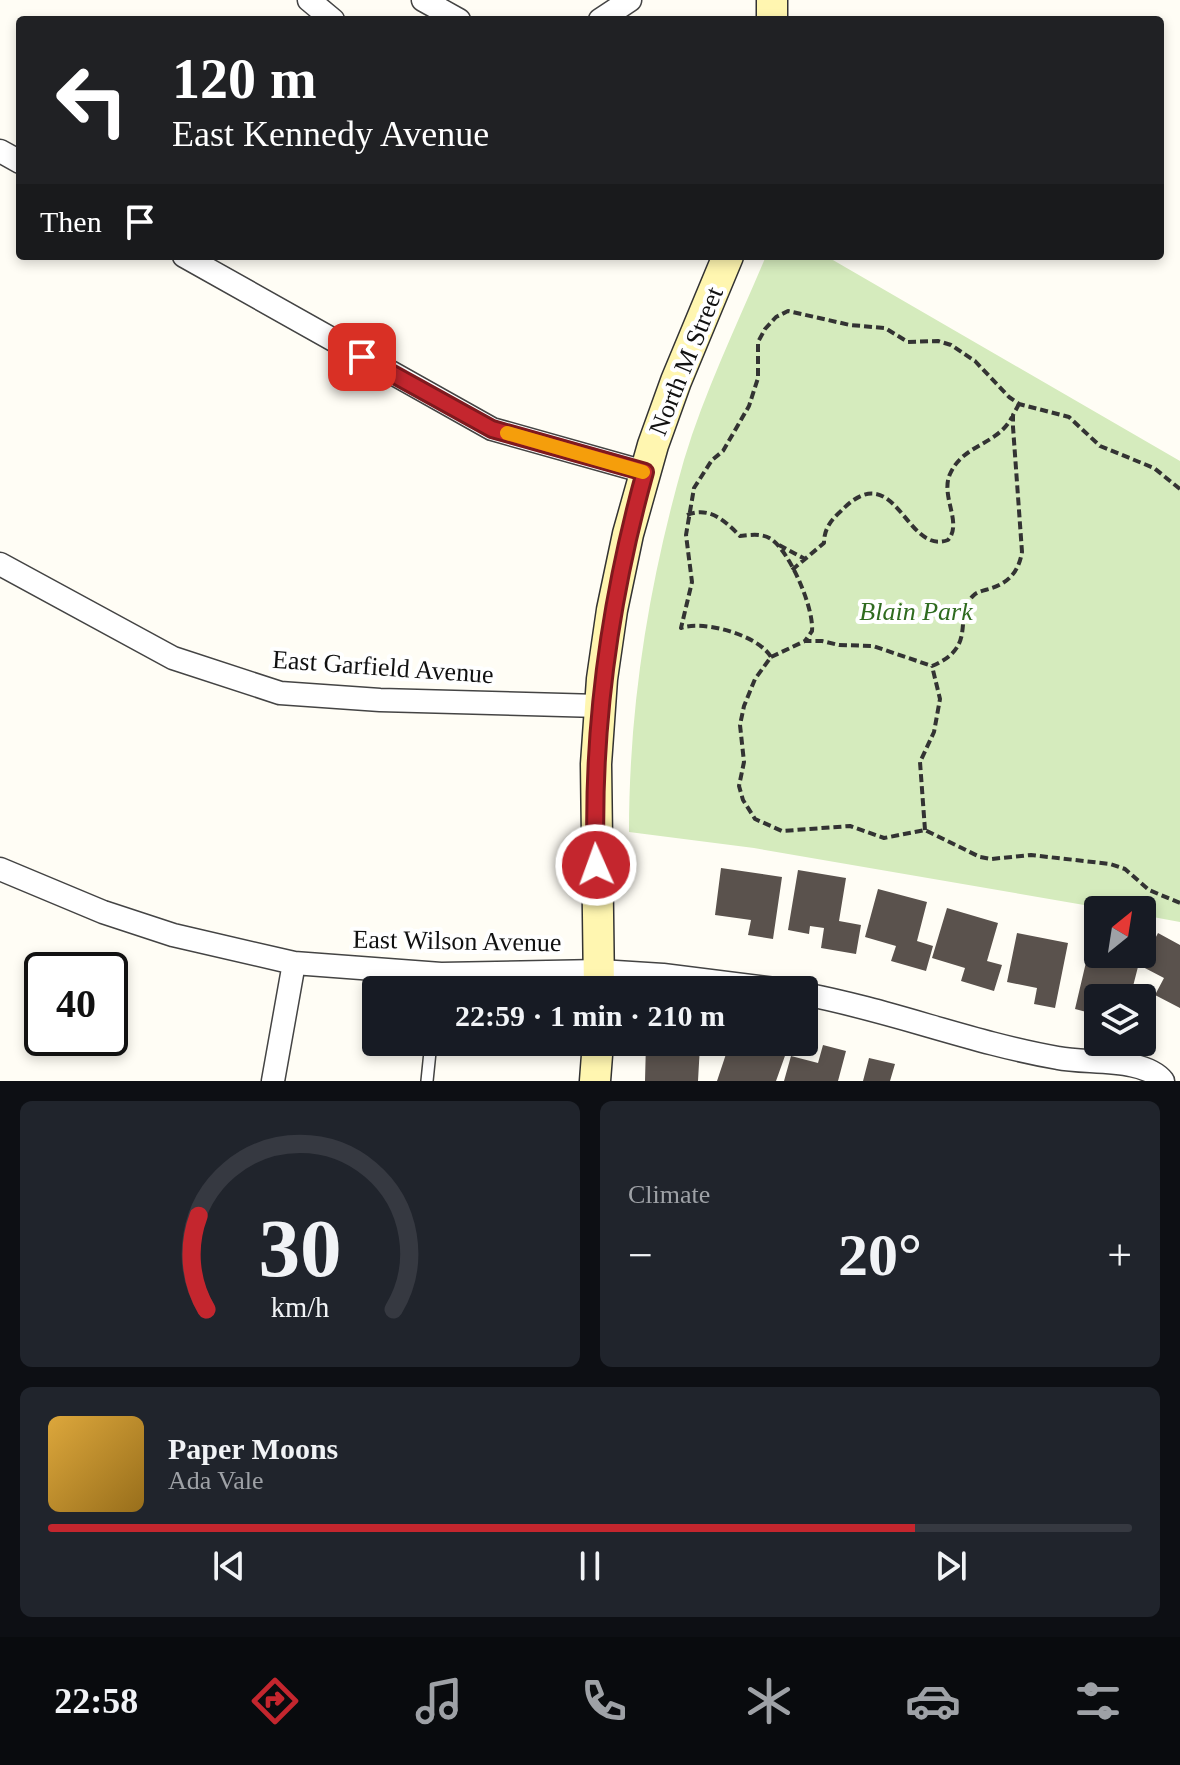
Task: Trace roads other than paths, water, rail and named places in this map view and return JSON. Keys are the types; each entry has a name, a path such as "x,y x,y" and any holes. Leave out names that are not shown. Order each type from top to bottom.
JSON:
{"street":[{"path":"309,0 328,16"},
{"path":"423,0 452,16"},
{"path":"606,16 630,0"},
{"path":"191,260 492,429 645,472"},
{"name":"North M Street","path":"600,976 594,811 599,706 614,598 645,472 676,381 726,260"},
{"name":"East Garfield Avenue","path":"0,564 173,658 280,693 380,700 599,706"},
{"name":"East Wilson Avenue","path":"0,869 103,912 159,931 294,963 389,976"},
{"path":"273,1081 294,963"},
{"name":"East Wilson Avenue","path":"650,976 671,976"},
{"path":"818,997 882,1011 1013,1049 1062,1059 1135,1066 1160,1078"},
{"path":"595,1081 597,1056"}],"lane":[{"path":"427,1081 430,1056"}],"park label":[{"name":"Blain Park","path":"916,611"}]}
